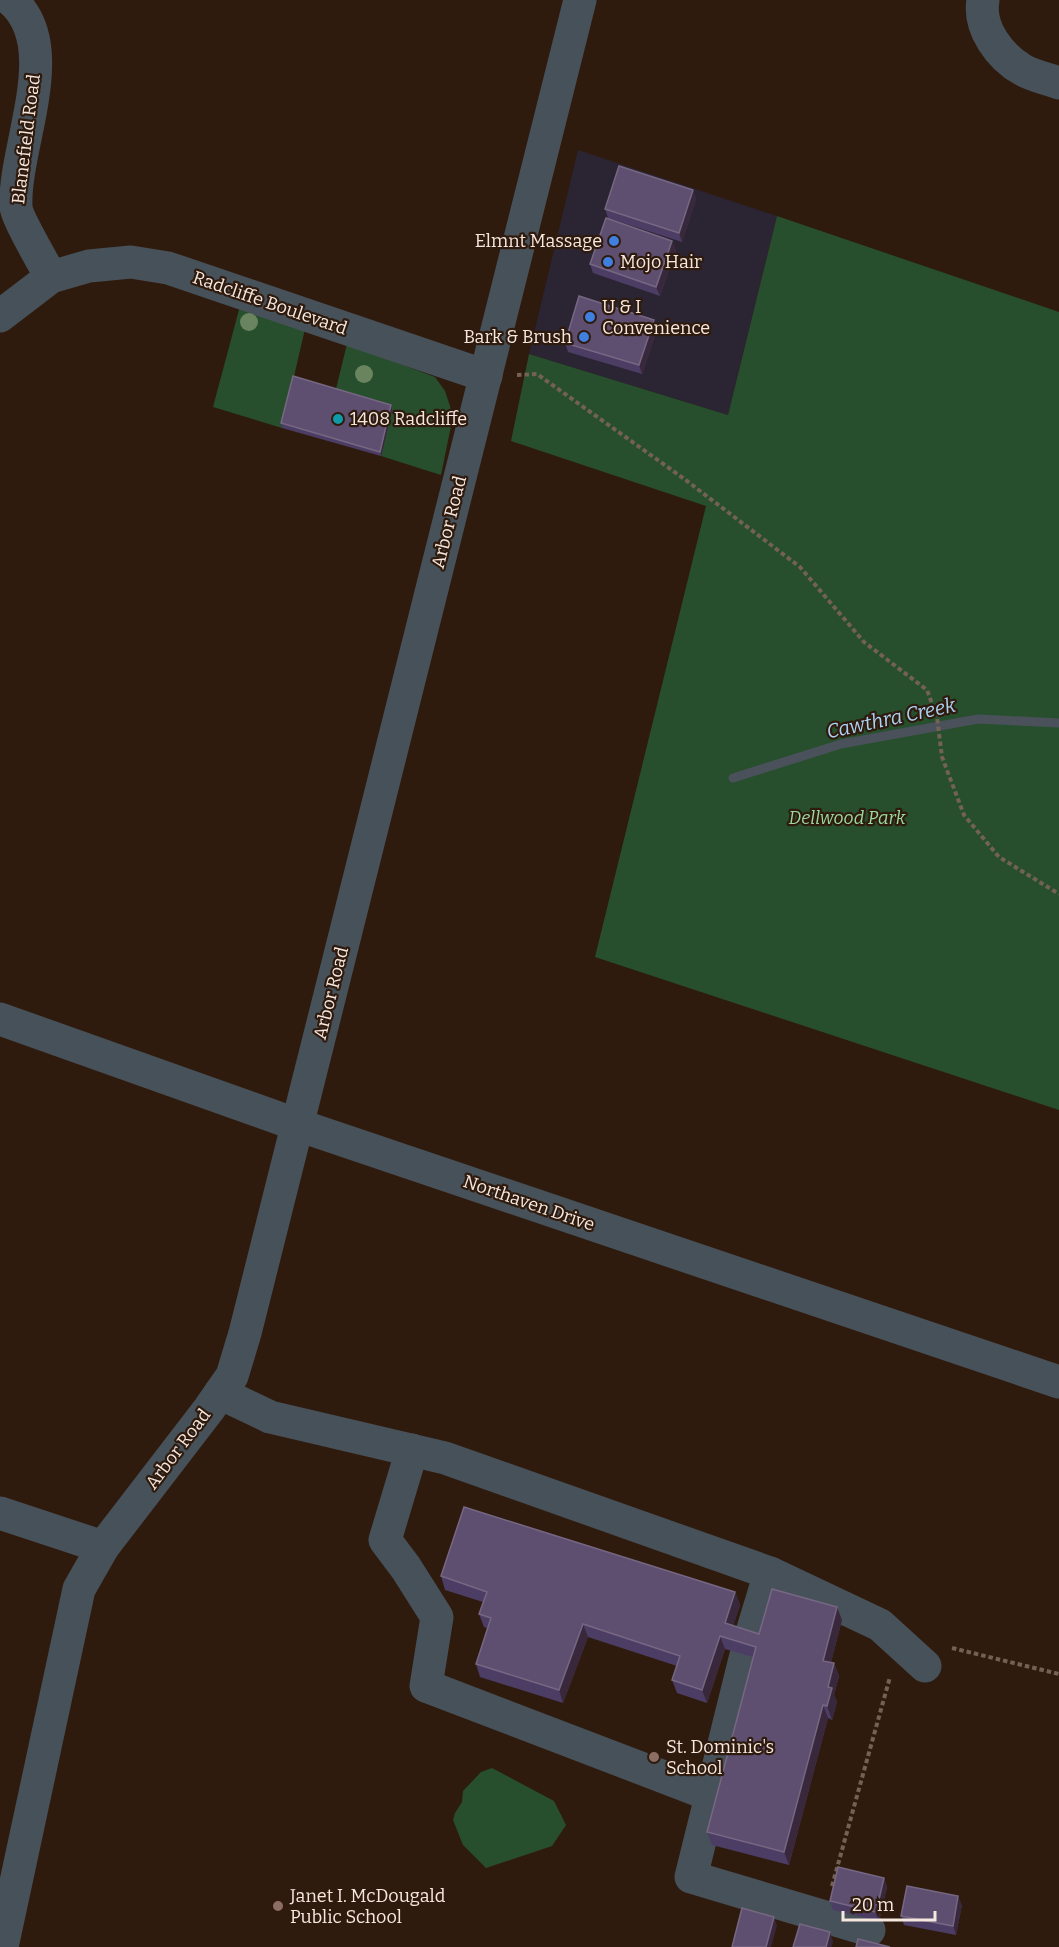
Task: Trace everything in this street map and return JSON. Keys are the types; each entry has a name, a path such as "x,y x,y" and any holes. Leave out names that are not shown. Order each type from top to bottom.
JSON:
{"street":[{"name":"Blanefield Road","path":"11,0 21,8 36,45 35,86 17,188 16,210 51,277"},
{"name":"Arbor Road","path":"2,1947 79,1589 103,1547 232,1376 245,1333 580,0"},
{"path":"983,0 984,22 1002,55 1024,71 1059,83"},
{"name":"Radcliffe Boulevard","path":"51,277 90,266 131,262 168,268 486,376"},
{"path":"0,316 51,277"},
{"name":"Northaven Drive","path":"0,1019 298,1125 1059,1382"},
{"path":"220,1393 270,1417 445,1458 770,1573 880,1625 918,1659"},
{"path":"412,1450 385,1540 437,1617 426,1686 711,1795"},
{"path":"0,1514 103,1547"},
{"path":"770,1573 748,1649 691,1878 869,1930"}],"path":[{"path":"486,376 537,374 683,478 800,567 864,642 927,690 936,717 942,757 964,814 999,858 1059,894"},
{"path":"824,1917 892,1668 918,1659 934,1643 1059,1674"}],"shaded area":[{"path":"578,150 777,216 728,415 529,354"}],"green space":[{"name":"Dellwood Park","path":"777,216 1059,312 1059,1110 595,957 706,506 511,441 529,354 728,415"},
{"path":"240,306 305,329 282,428 213,407"},
{"path":"347,344 435,377 445,391 452,421 441,475 381,456 392,410 335,393"},
{"path":"492,1768 554,1801 566,1825 552,1846 486,1868 463,1845 453,1820 462,1802 463,1791 481,1772"}],"building":[{"path":"619,166 693,190 679,233 605,209"},
{"path":"606,218 672,241 656,287 590,264"},
{"path":"579,296 654,320 639,365 565,343"},
{"name":"1408 Radcliffe","path":"293,376 391,405 380,452 281,423"},
{"path":"464,1507 735,1592 725,1623 759,1634 772,1589 837,1607 823,1661 834,1663 828,1687 832,1688 827,1706 823,1705 784,1852 707,1832 756,1647 720,1636 702,1690 672,1680 680,1656 583,1624 559,1690 476,1664 491,1618 479,1614 487,1592 441,1576"},
{"path":"838,1867 884,1878 876,1912 830,1901"},
{"path":"907,1886 958,1896 953,1926 901,1916"},
{"path":"742,1908 774,1917 766,1947 732,1947"},
{"path":"800,1924 830,1932 826,1947 793,1947"},
{"path":"858,1939 890,1947 856,1947"}],"waterway":[{"name":"Cawthra Creek","path":"733,778 841,744 978,719 1059,723"}],"place":[{"name":"Elmnt Massage","path":"614,241"},
{"name":"Mojo Hair","path":"608,262"},
{"name":"U & I Convenience","path":"590,317"},
{"name":"Bark & Brush","path":"584,337"},
{"name":"1408 Radcliffe","path":"338,419"},
{"name":"St. Dominic's School","path":"654,1757"},
{"name":"Janet I. McDougald Public School","path":"278,1906"}]}
